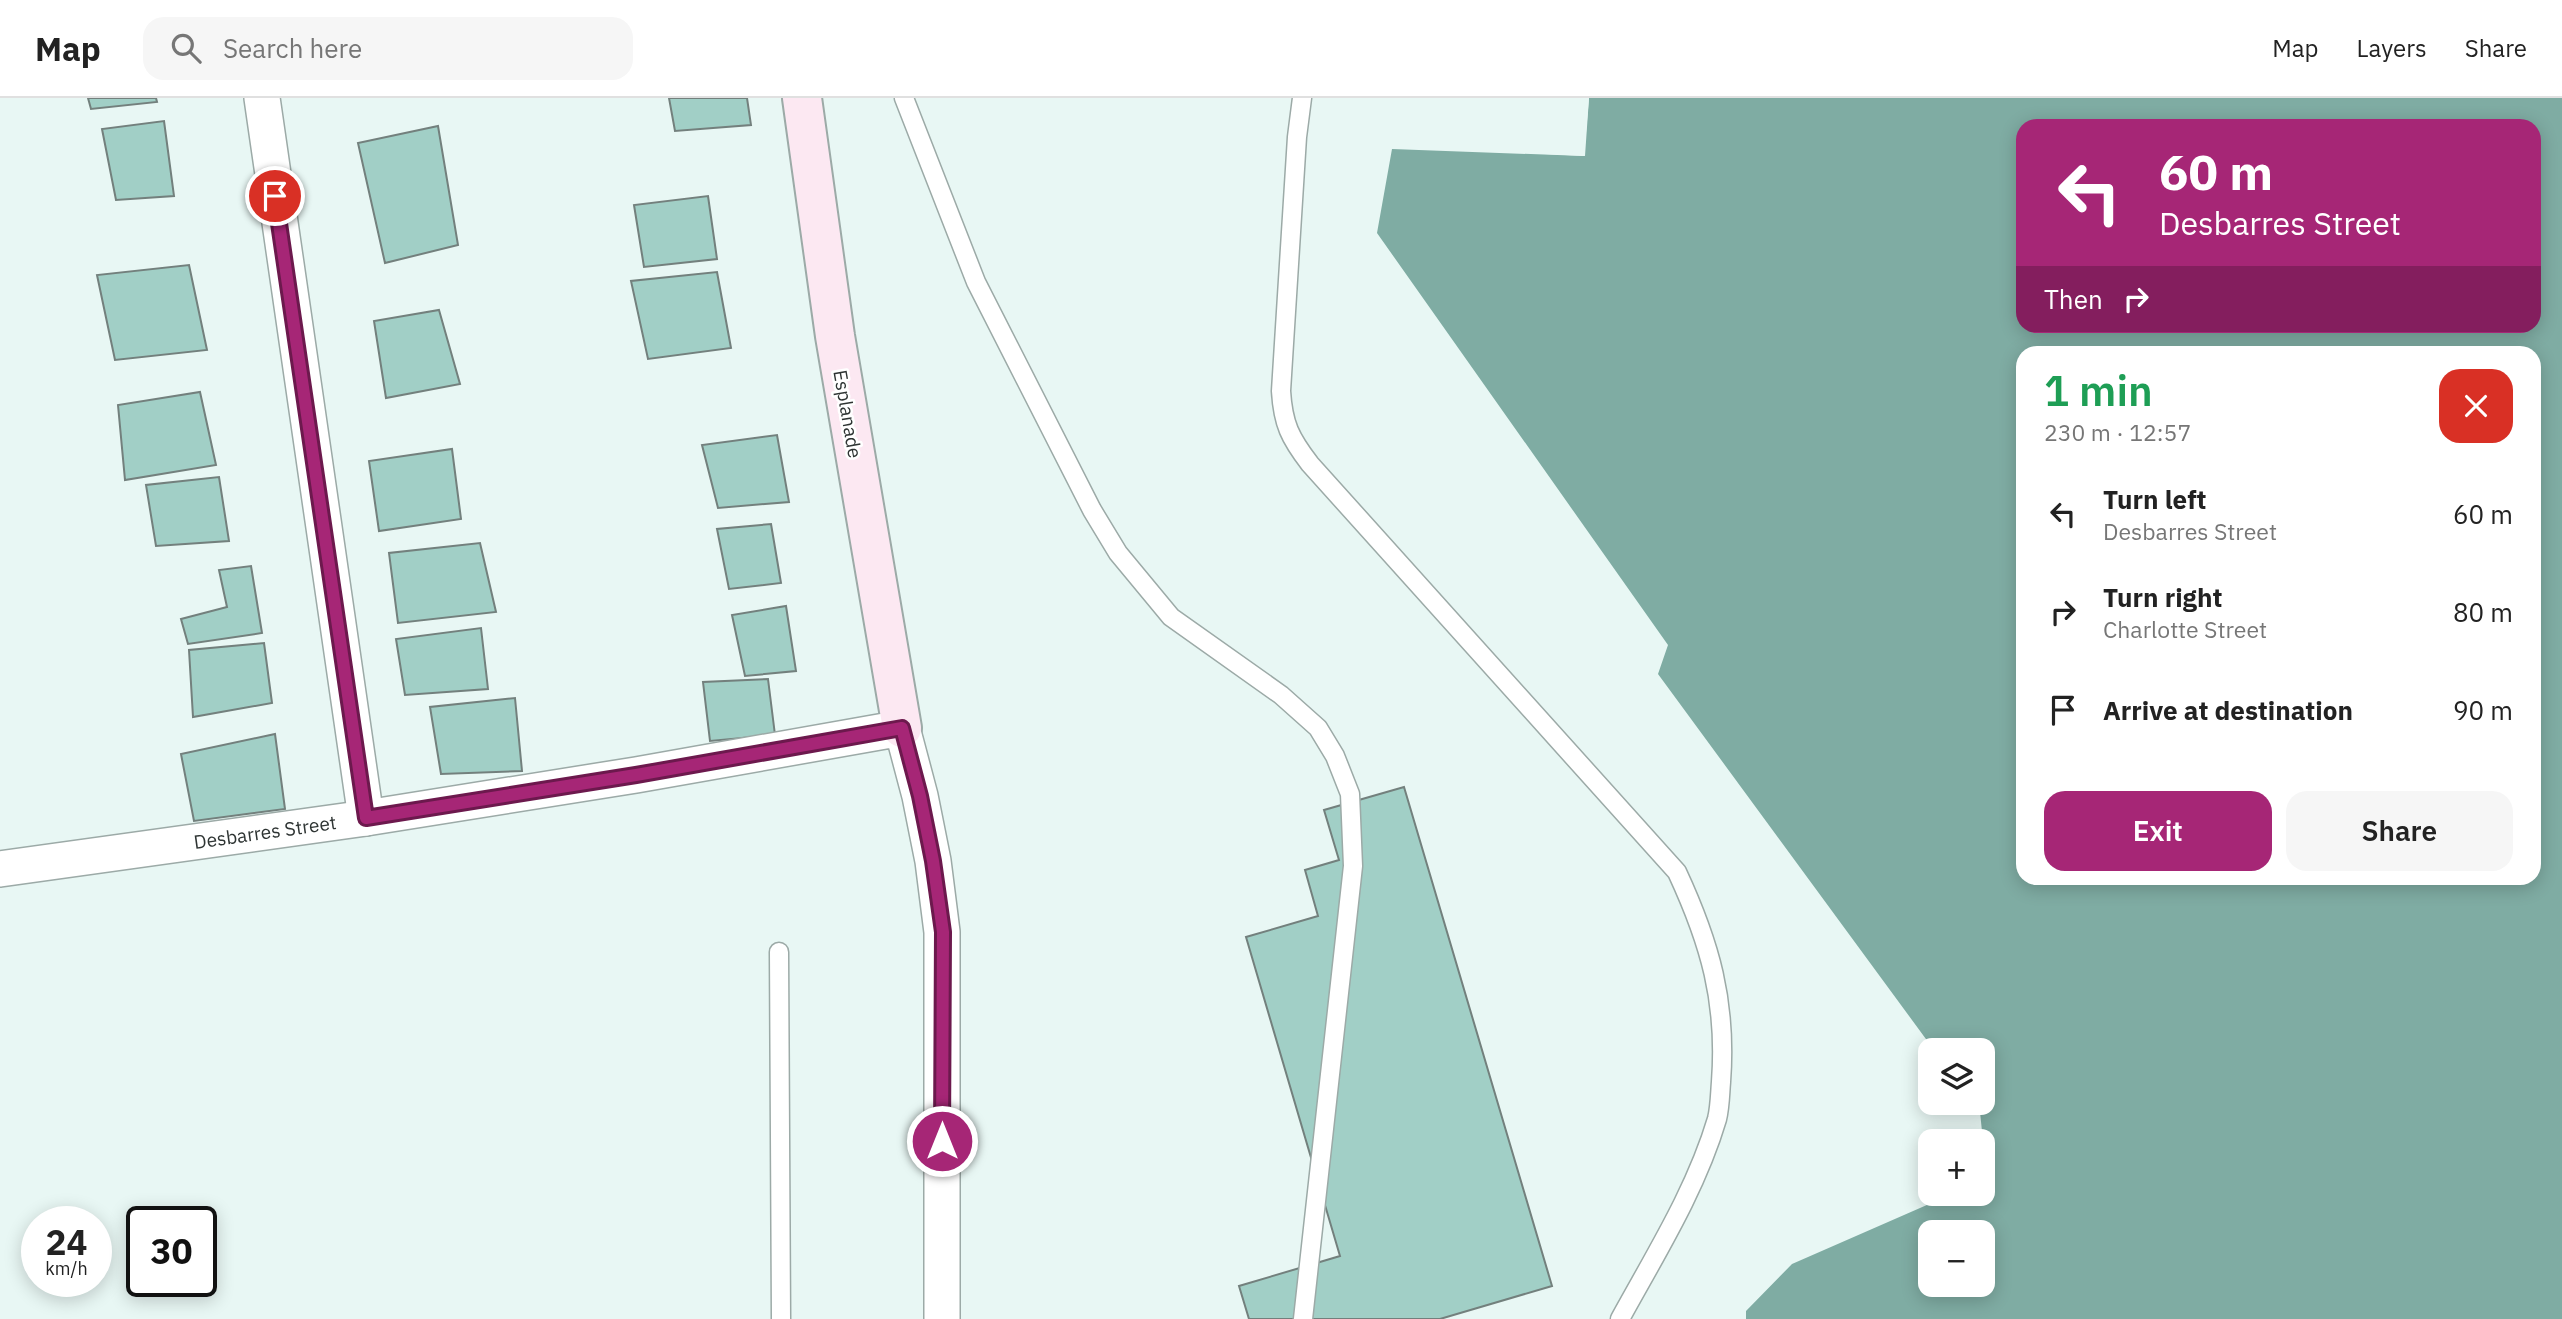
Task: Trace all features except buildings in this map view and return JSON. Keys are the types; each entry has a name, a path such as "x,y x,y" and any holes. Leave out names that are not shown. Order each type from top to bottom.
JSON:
{"street":[{"path":"262,98 366,818"},
{"name":"Esplanade","path":"802,98 835,336 902,728"},
{"path":"902,728 920,796 943,932 942,1319"},
{"name":"Desbarres Street","path":"0,869 366,818 636,775 902,728"}],"lane":[{"path":"904,98 975,282 1092,510 1118,553 1171,617 1281,695 1318,728 1335,756 1350,794 1353,866 1303,1319"},
{"path":"1303,98 1297,137 1281,391 1283,418 1293,443 1677,872 1712,958 1723,1054 1718,1116 1675,1220 1619,1319"},
{"path":"779,952 781,1319"}],"shaded area":[{"path":"1589,98 2562,98 2562,1319 1746,1319 1746,1311 1792,1264 1925,1206 1995,1206 1995,1129 1982,1129 1980,1115 1995,1115 1995,1038 1925,1038 1658,674 1668,645 1377,233 1392,149 1584,156"}],"pier":[{"path":"1585,98 1589,98 1585,156 1525,153 1525,150 1582,152"}],"route":[{"path":"275,196 366,818 636,775 902,728 920,796 943,932 942,1141"}]}
